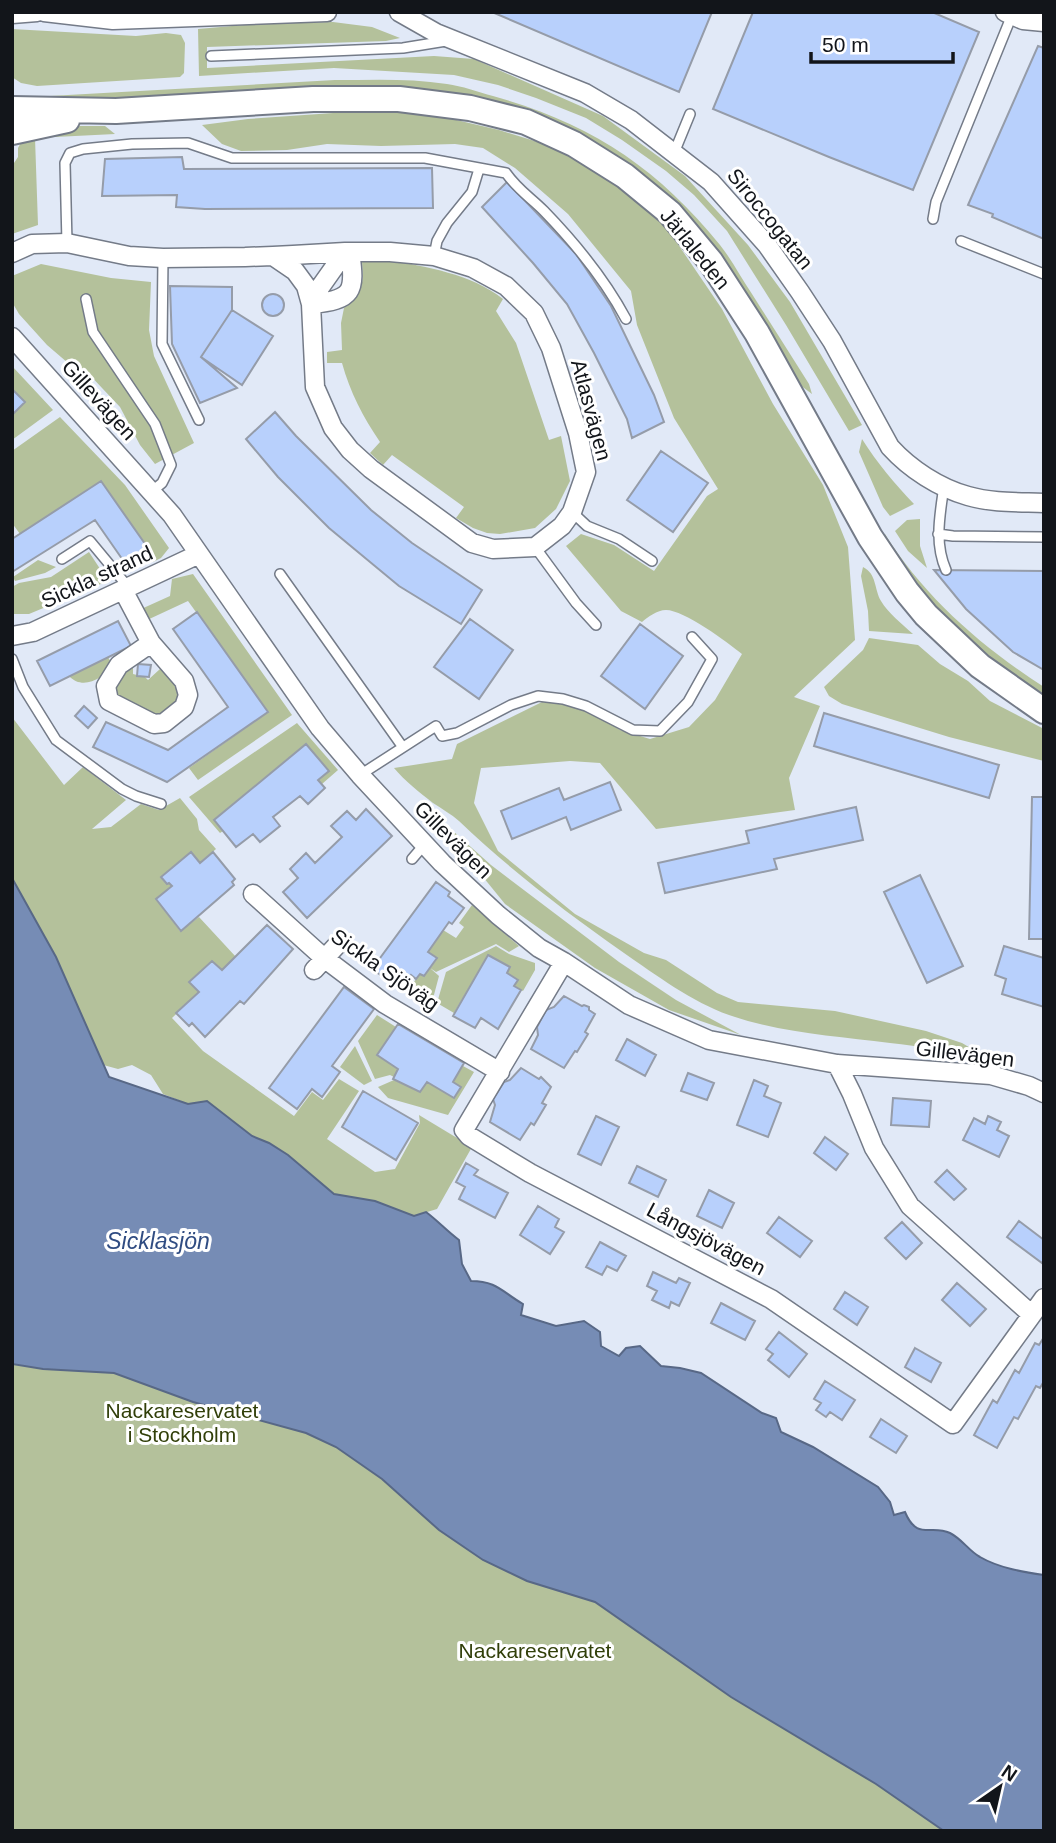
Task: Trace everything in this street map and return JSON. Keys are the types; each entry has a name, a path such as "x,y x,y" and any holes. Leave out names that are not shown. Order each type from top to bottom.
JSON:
{"main road":[{"name":"Järlaleden","path":"12,109 116,111 313,99 399,99 470,108 526,122 575,144 625,176 670,213 711,262 757,333 870,537 926,615 980,666 1044,711"},
{"name":"Järlaleden","path":"12,132 116,111"}],"street":[{"path":"12,14 37,12"},
{"path":"44,12 113,20 327,12"},
{"name":"Siroccogatan","path":"399,12 436,33 584,93 631,120 712,182 766,244 832,341 890,447 902,460 944,486 967,496 993,501 1044,503"},
{"path":"1008,14 1023,20 1044,22"},
{"name":"Atlasvägen","path":"12,253 33,244 67,243 129,256 163,258 390,252 434,256 473,268 506,286 534,313 551,348 578,433 586,472 572,512 562,526 535,547"},
{"path":"312,304 321,286 347,252"},
{"path":"312,304 334,302 350,289 353,277 347,252"},
{"path":"273,256 295,271 306,286 312,304 315,387 333,428 350,450 371,469 472,542 494,549 535,547"},
{"name":"Gillevägen","path":"12,337 172,515 320,729 424,845 498,915 539,948 629,1005 709,1040 837,1064 991,1075 1030,1086 1044,1093"},
{"name":"Sickla strand","path":"12,636 33,632 200,554"},
{"path":"126,589 150,643 184,681 188,695 184,707 164,723 154,724 109,701 106,685 119,665 150,643"},
{"name":"Sickla Sjöväg","path":"253,894 325,957 386,1004 500,1072"},
{"name":"Långsjövägen","path":"564,962 464,1130 469,1136 530,1173 771,1299 953,1424 1044,1298"},
{"path":"837,1064 874,1148 910,1206 1031,1314"}],"lane":[{"path":"933,219 936,202 1008,14"},
{"path":"211,56 403,48 455,40"},
{"path":"674,153 690,114"},
{"path":"67,243 65,163 70,153 83,149 132,144 188,143 232,158 425,158 506,173 515,186 542,208 579,248 614,295 626,319"},
{"path":"434,256 437,241 447,223 472,192 480,169"},
{"path":"961,241 1044,274"},
{"path":"163,258 162,344 199,420"},
{"path":"86,299 93,332 155,424 171,465 162,483 151,492"},
{"path":"944,486 938,534 946,570"},
{"path":"572,512 587,526 619,539 652,561"},
{"path":"938,534 1044,537"},
{"path":"62,559 90,541 126,589"},
{"path":"535,547 576,603 596,625"},
{"path":"280,574 402,746"},
{"path":"360,775 436,726 442,736 457,733 511,705 537,696 563,699 586,706 633,730 660,731 688,702 712,659 692,637"},
{"path":"12,659 23,687 56,740 122,789 161,804"},
{"path":"412,859 424,845"}],"green space":[{"path":"333,22 372,27 400,38 386,41 207,47 207,68 434,56 474,59 603,116 685,176 748,245 790,302 862,425 849,431 727,231 694,195 666,171 586,118 498,85 454,75 334,68 199,76 198,29"},
{"path":"12,29 136,36 166,33 181,35 185,43 184,73 180,77 37,86 21,83 12,77"},
{"path":"335,80 405,80 458,86 561,120 619,151 672,193 720,245 809,384 812,394 800,385 789,371 682,210 646,176 597,143 543,119 493,102 440,91 381,87 25,102 32,97"},
{"path":"405,108 499,130 554,147 598,169 628,191 669,231 722,309 773,404 823,485 848,547 855,640 794,697 820,706 789,778 795,810 656,829 600,763 570,761 481,768 474,803 498,851 575,914 644,953 666,960 717,993 738,1002 835,1011 926,1031 962,1043 979,1053 789,1030 729,1015 701,1003 602,938 560,906 498,857 456,818 418,791 394,768 452,759 457,744 542,702 572,704 620,730 650,739 689,727 715,700 742,654 705,628 674,611 659,611 642,622 621,611 566,546 581,534 614,545 654,571 707,496 718,489 674,418 637,325 631,291 568,214 515,168 483,148 455,144 327,144 287,150 241,151 222,144 202,125 248,119"},
{"path":"63,126 105,126 115,134 35,138 38,225 12,234 12,166 18,157 18,148 25,135"},
{"path":"387,259 463,277 503,299 496,311 516,343 549,440 561,436 570,481 556,509 535,528 500,534 473,528 456,518 464,507 392,455 383,465 370,453 380,442 358,404 342,363 327,363 327,352 342,350 341,323 344,308 355,298 360,288 363,277 362,262"},
{"path":"41,264 111,278 151,282 149,330 154,356 194,443 155,464 140,445 120,407 85,370 68,363 47,345 19,314 12,302 12,276"},
{"path":"12,366 53,410 12,440 12,415 25,402 12,389"},
{"path":"60,417 125,485 169,548 161,558 153,562 150,551 101,482 20,534 12,523 12,451"},
{"path":"862,439 886,473 914,504 890,516 883,507 859,452"},
{"path":"920,519 920,546 927,568 908,551 895,531 907,520"},
{"path":"885,534 917,579 936,599 977,638 1044,687 1044,694 998,663 935,606 898,564 883,541"},
{"path":"89,552 108,581 29,614 12,614 12,587 19,583 51,577"},
{"path":"38,560 56,567 45,573 15,581 13,577"},
{"path":"863,567 871,574 884,605 913,634 869,631 861,576"},
{"path":"193,574 292,715 198,780 189,768 268,712 188,601 145,621 139,610 170,596 172,579"},
{"path":"869,638 918,645 940,664 968,681 990,701 1044,729 1044,761 949,737 842,704 829,696 824,687 863,650"},
{"path":"108,657 113,666 92,681 80,682 69,676"},
{"path":"131,667 133,674 148,680 160,669 167,668 181,688 176,706 153,717 114,697 112,690 123,672"},
{"path":"12,717 64,785 83,767 126,800 92,829 111,827 141,804 159,810 180,798 197,819 199,830 216,849 200,863 191,852 162,877 172,886 156,899 180,931 199,917 236,957 222,970 212,962 199,992 172,1018 203,1051 294,1116 312,1092 323,1100 339,1079 359,1091 327,1139 375,1172 395,1169 420,1123 419,1115 472,1147 437,1209 414,1216 375,1201 334,1194 269,1143 252,1136 207,1101 188,1104 163,1094 151,1075 132,1065 118,1069 96,1063 12,888"},
{"path":"297,723 338,770 322,784 318,780 329,771 306,744 214,820 223,831 220,833 189,797"},
{"path":"425,806 491,865 619,962 676,1000 741,1035 669,1010 595,968 505,904 479,872 421,811"},
{"path":"472,905 519,946 509,952 496,944 436,972 430,968 437,959 428,952 443,930 456,938 464,927 459,923"},
{"path":"496,946 509,954 535,963 535,970 523,991 514,986 517,980 507,973 510,967 488,955 454,1013 437,1003 446,972"},
{"path":"430,968 439,976 431,1006 407,991 420,974 424,976"},
{"path":"377,1015 396,1027 377,1055 398,1069 394,1077 390,1075 375,1079 358,1041"},
{"path":"355,1046 372,1081 364,1085 340,1067"},
{"path":"463,1066 474,1072 448,1115 388,1098 378,1087 394,1080 420,1092 427,1082 454,1098 461,1087 453,1082"},
{"name":"Nackareservatet","path":"12,1128 1044,1831 12,1831"}],"water":[{"name":"Sicklasjön","path":"12,878 56,957 109,1077 188,1104 207,1101 252,1136 288,1155 334,1194 375,1201 414,1216 426,1212 459,1240 462,1264 471,1281 493,1285 523,1304 521,1315 556,1326 584,1321 600,1332 601,1346 619,1356 626,1348 640,1346 661,1366 701,1373 762,1413 776,1418 781,1432 813,1447 878,1487 890,1502 894,1515 905,1512 914,1526 920,1529 950,1533 987,1561 1044,1575 1044,1831 944,1831 876,1784 731,1697 595,1602 527,1581 483,1560 439,1530 382,1479 336,1447 306,1433 193,1402 114,1373 43,1369 12,1364"}],"building":[{"path":"492,12 712,12 679,92"},
{"path":"753,12 932,12 979,32 913,190 713,109"},
{"path":"1038,46 1044,48 1044,239 968,205"},
{"path":"182,157 184,169 432,168 433,208 205,209 176,207 177,195 102,196 105,159"},
{"path":"507,182 576,254 611,306 654,395 664,422 632,438 627,419 567,304 482,207"},
{"path":"170,286 232,287 232,310 201,357 237,388 200,403 172,344"},
{"path":"273,294 281,297 284,305 281,313 273,316 265,313 262,305 265,297"},
{"path":"232,310 273,336 242,385 201,357"},
{"path":"12,389 25,402 12,415"},
{"path":"275,412 371,510 412,543 482,590 461,624 399,586 329,528 278,477 246,439"},
{"path":"661,451 708,483 673,532 627,500"},
{"path":"101,481 150,551 127,566 95,520 12,572 12,539"},
{"path":"934,570 1044,571 1044,670 1013,652 966,609"},
{"path":"197,612 268,712 167,782 93,747 106,722 168,750 228,707 173,629"},
{"path":"470,619 513,650 479,699 434,667"},
{"path":"118,621 131,646 50,686 37,661"},
{"path":"640,624 683,656 645,709 601,676"},
{"path":"138,664 151,665 149,677 137,676"},
{"path":"84,706 97,718 88,728 75,716"},
{"path":"824,713 999,765 989,798 814,746"},
{"path":"306,744 329,771 318,780 325,788 308,804 300,796 273,817 280,826 260,842 253,834 236,847 214,820"},
{"path":"610,782 621,810 571,830 566,817 512,839 501,811 559,788 564,800"},
{"path":"1032,797 1044,797 1044,939 1029,939"},
{"path":"856,807 863,840 774,859 777,869 665,893 658,863 749,843 746,831"},
{"path":"366,809 392,836 307,918 283,892 298,878 290,869 306,853 315,863 342,837 331,826 347,811 356,820"},
{"path":"191,852 200,863 213,852 235,879 232,882 234,885 181,931 156,899 172,886 161,877"},
{"path":"920,875 963,966 927,983 884,892"},
{"path":"436,882 450,892 448,896 464,908 452,924 449,922 428,952 437,958 424,976 420,974 416,979 411,975 401,989 372,969"},
{"path":"267,925 293,949 244,1004 240,1001 205,1037 192,1023 189,1026 176,1013 199,992 189,982 212,961 222,970"},
{"path":"1004,946 1044,958 1044,1007 1002,994 1006,979 995,975"},
{"path":"488,955 510,967 507,973 518,980 514,986 521,990 498,1029 481,1018 475,1028 453,1016"},
{"path":"344,987 374,1009 332,1066 340,1072 322,1097 312,1089 297,1109 269,1088"},
{"path":"564,996 589,1007 595,1014 585,1032 588,1034 564,1068 531,1049 538,1035 537,1027 546,1010 554,1007"},
{"path":"398,1024 464,1063 453,1082 461,1087 454,1098 427,1082 420,1092 393,1079 398,1069 377,1055"},
{"path":"627,1039 656,1055 645,1076 616,1060"},
{"path":"521,1068 539,1079 541,1077 551,1087 542,1103 546,1105 534,1125 531,1123 520,1140 490,1122 495,1105 493,1099 504,1082 510,1080"},
{"path":"688,1073 714,1083 707,1100 681,1091"},
{"path":"754,1080 768,1086 764,1096 781,1103 768,1137 737,1125"},
{"path":"363,1091 418,1123 396,1160 342,1127"},
{"path":"893,1098 931,1101 929,1127 891,1125"},
{"path":"596,1116 619,1127 601,1165 578,1154"},
{"path":"988,1116 1001,1122 997,1130 1009,1136 999,1157 963,1140 974,1118 985,1124"},
{"path":"825,1137 848,1154 836,1170 814,1153"},
{"path":"466,1163 478,1170 474,1175 508,1193 495,1218 459,1199 465,1187 456,1182"},
{"path":"637,1166 666,1180 658,1197 629,1183"},
{"path":"947,1170 966,1189 954,1200 935,1182"},
{"path":"709,1190 734,1203 722,1228 697,1216"},
{"path":"538,1206 559,1219 555,1227 564,1232 550,1254 520,1235"},
{"path":"779,1217 812,1241 800,1257 767,1233"},
{"path":"1019,1221 1044,1240 1042,1263 1007,1237"},
{"path":"902,1222 922,1243 906,1259 885,1238"},
{"path":"600,1242 626,1256 617,1271 607,1266 602,1275 586,1267"},
{"path":"653,1272 676,1283 679,1278 690,1283 679,1306 671,1302 669,1308 652,1300 657,1291 647,1286"},
{"path":"957,1283 986,1309 970,1326 942,1300"},
{"path":"845,1292 868,1307 857,1325 834,1309"},
{"path":"721,1303 755,1321 745,1340 711,1323"},
{"path":"779,1332 807,1354 789,1377 768,1360 773,1354 766,1349"},
{"path":"1044,1337 1044,1381 1040,1388 1036,1386 1018,1419 1014,1417 997,1448 974,1435 993,1400 997,1403 1015,1370 1019,1373 1035,1343 1039,1345"},
{"path":"915,1348 941,1363 931,1382 905,1367"},
{"path":"825,1381 855,1400 842,1420 830,1412 826,1417 816,1410 821,1403 814,1399"},
{"path":"881,1419 907,1436 896,1453 870,1437"}],"park label":[{"name":"Nackareservatet i Stockholm","path":"182,1423"}]}
